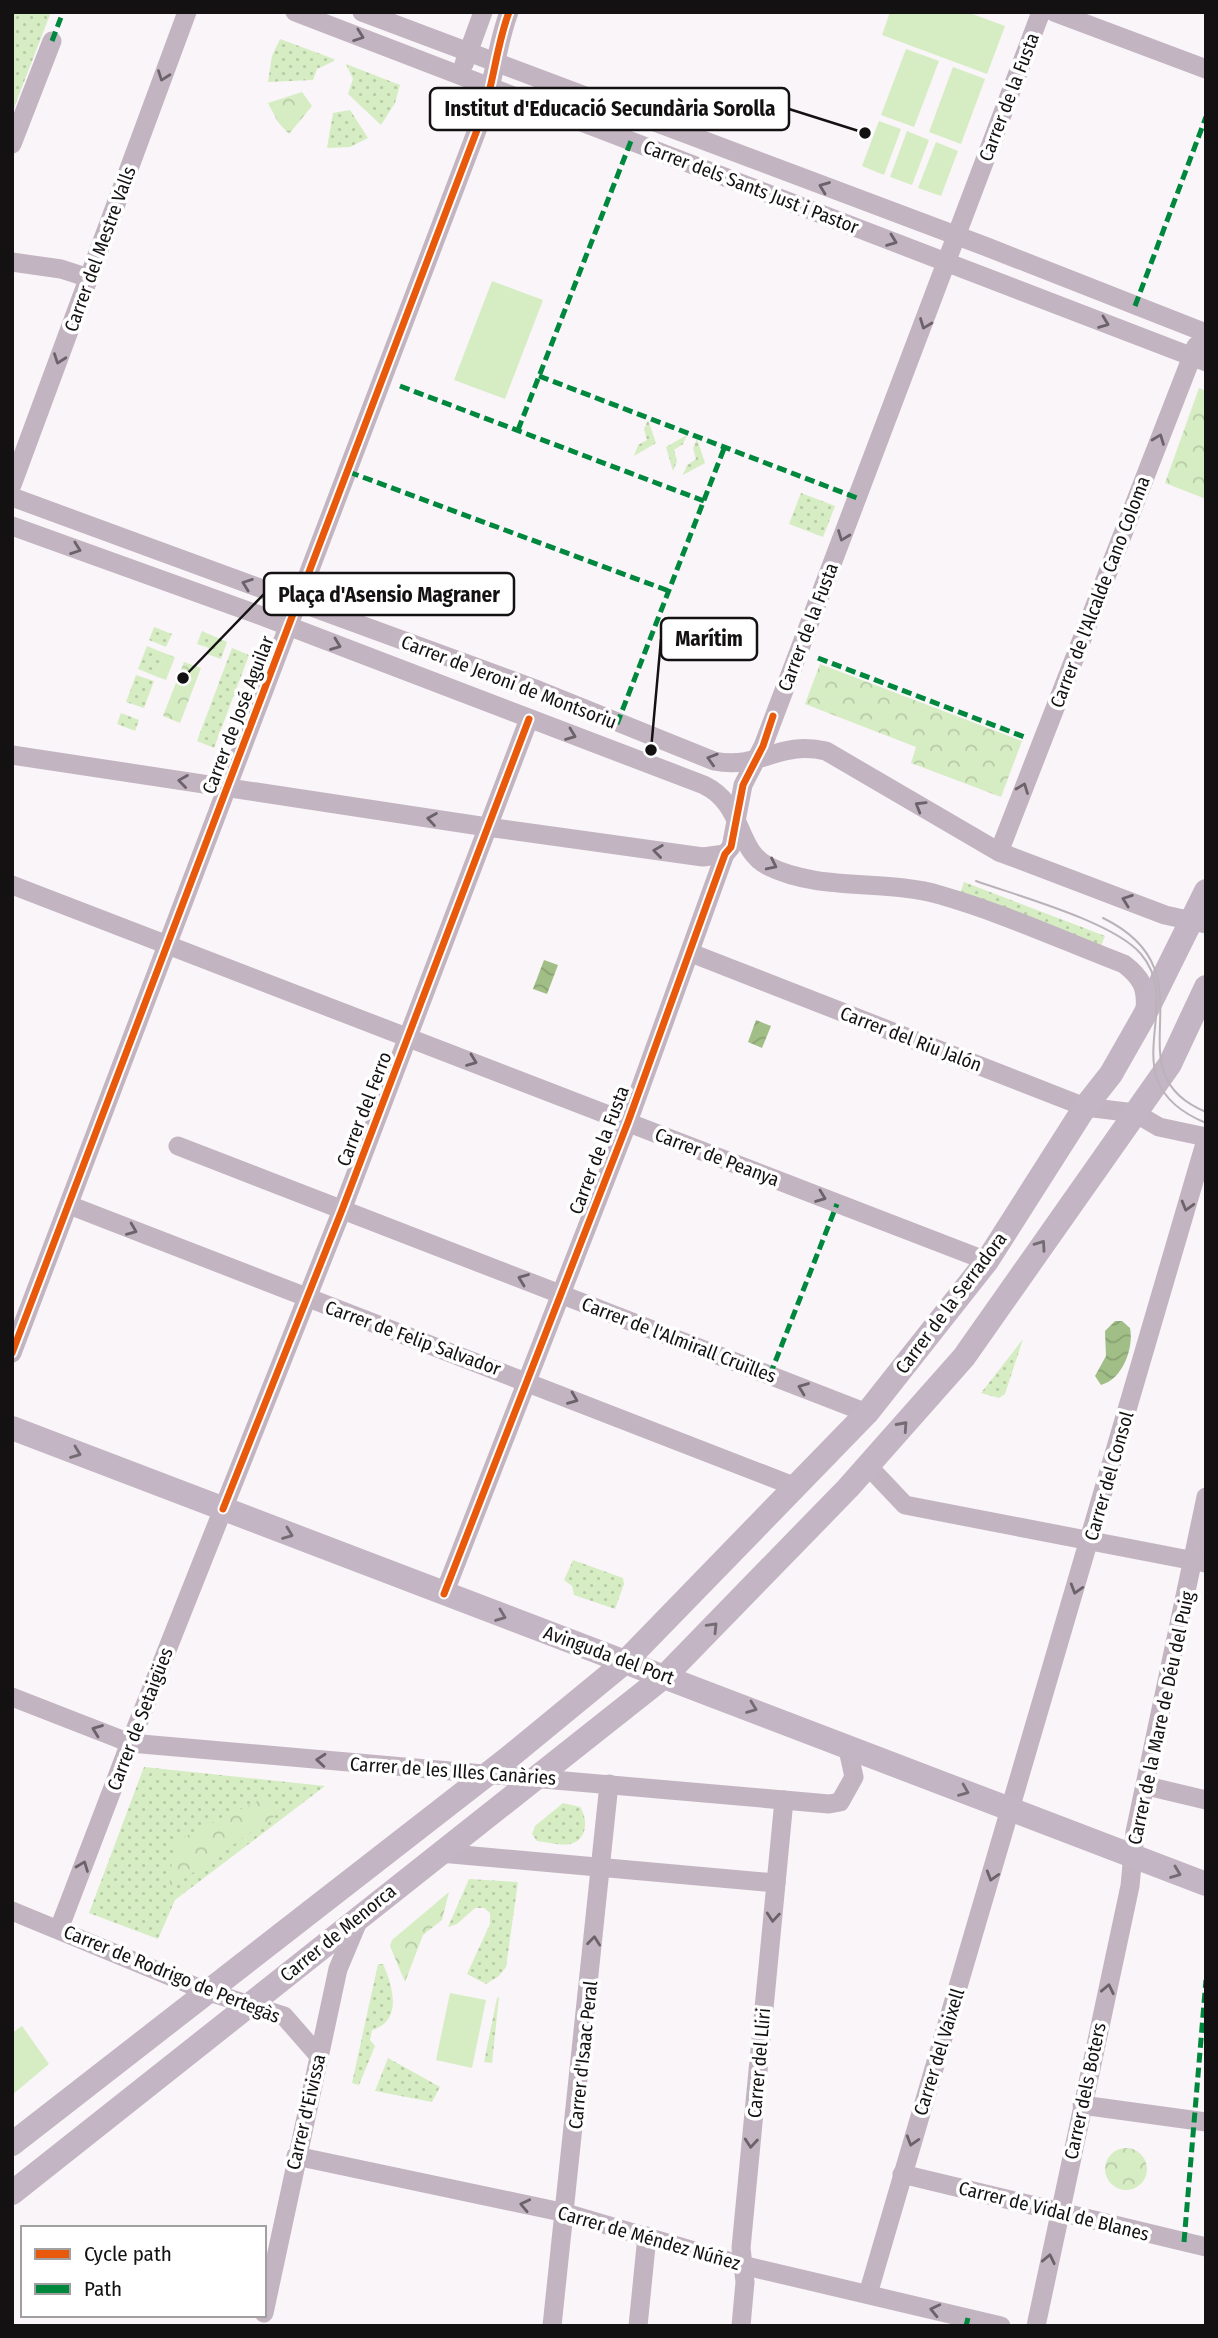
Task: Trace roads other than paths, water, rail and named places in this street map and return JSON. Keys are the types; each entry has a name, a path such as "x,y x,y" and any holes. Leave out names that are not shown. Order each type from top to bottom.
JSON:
{"main road":[{"name":"Carrer de la Serradora","path":"625,1662 867,1413 987,1261 1085,1107 1111,1074 1198,923 1206,891"},
{"name":"Carrer de la Serradora","path":"666,1675 868,1466 964,1357 1170,1064 1206,987"},
{"name":"Avinguda del Port","path":"12,1428 444,1594 666,1675 1206,1884"},
{"name":"Carrer de Menorca","path":"12,2144 486,1775 625,1662"},
{"name":"Carrer de Menorca","path":"12,2193 360,1914 666,1675"}],"street":[{"name":"Carrer del Mestre Valls","path":"12,485 187,12"},
{"name":"Carrer dels Sants Just i Pastor","path":"295,12 1199,359"},
{"name":"Carrer dels Sants Just i Pastor","path":"362,12 957,236 1204,333"},
{"path":"460,74 484,12"},
{"name":"Carrer de José Aguilar","path":"12,1353 492,88 499,40 509,12"},
{"name":"Carrer de la Fusta","path":"444,1594 628,1122 725,853 732,847 743,785 756,760 1041,12"},
{"path":"1054,12 1206,69"},
{"path":"12,144 52,41"},
{"path":"12,262 61,269 89,278"},
{"name":"Carrer de l'Alcalde Cano Coloma","path":"999,852 1199,359 1204,333"},
{"name":"Carrer de Jeroni de Montsoriu","path":"12,497 538,690 713,761 744,764 797,747 827,751 999,852 1198,923"},
{"name":"Carrer de Jeroni de Montsoriu","path":"12,526 289,627 704,785 719,792 737,817 746,843 766,865 802,877 939,894 1124,964 1140,976 1145,989 1144,1016"},
{"name":"Carrer del Ferro","path":"223,1509 342,1210 529,719"},
{"path":"12,755 486,828 703,857 725,853"},
{"name":"Carrer de Peanya","path":"12,885 987,1261"},
{"name":"Carrer del Riu Jalón","path":"691,953 1085,1107 1135,1113 1159,1127 1206,1139"},
{"name":"Carrer del Consol","path":"1011,1810 1016,1785 1090,1543 1206,1139"},
{"name":"Carrer de l'Almirall Cruïlles","path":"178,1146 867,1413"},
{"name":"Carrer de Felip Salvador","path":"69,1205 306,1299 527,1380 796,1487"},
{"path":"868,1466 905,1505 1199,1562"},
{"name":"Carrer de la Mare de Déu del Puig","path":"1132,1856 1199,1562 1206,1497"},
{"name":"Carrer de Setaigües","path":"59,1929 223,1509"},
{"name":"Carrer de les Illes Canàries","path":"12,1697 130,1743 784,1800 840,1802 854,1777 847,1745"},
{"name":"Carrer d'Isaac Peral","path":"552,2326 566,2213 609,1784"},
{"path":"1147,1786 1206,1800"},
{"name":"Carrer del Lliri","path":"741,2326 745,2282 741,2248 784,1800"},
{"name":"Carrer del Vaixell","path":"869,2294 902,2174 1011,1810"},
{"path":"440,1853 776,1883"},
{"name":"Carrer dels Boters","path":"1036,2326 1130,1886 1132,1856"},
{"name":"Carrer de Rodrigo de Pertegàs","path":"12,1911 206,1991 284,2015 319,2056"},
{"name":"Carrer d'Eivissa","path":"266,2304 338,1969 360,1914"},
{"path":"1082,2105 1206,2122"},
{"name":"Carrer de Méndez Núñez","path":"296,2156 566,2213 742,2265 1001,2326"},
{"name":"Carrer de Vidal de Blanes","path":"902,2174 1206,2247"},
{"path":"638,2326 647,2236"}],"water":[{"path":"544,960 558,965 547,994 533,989"},
{"path":"756,1020 771,1026 762,1048 748,1042"},
{"path":"1115,1321 1122,1321 1130,1328 1130,1344 1121,1370 1109,1382 1101,1385 1095,1376 1106,1356 1105,1331"}],"tram line":[{"path":"976,881 1088,921 1128,942 1141,954 1153,975 1157,997 1154,1066 1161,1087 1177,1106 1206,1123"},
{"path":"1103,918 1136,941 1154,966 1160,993 1160,1047 1164,1072 1178,1094 1206,1112"}],"place":[{"name":"Institut d'Educació Secundària Sorolla","path":"865,133"},
{"name":"Plaça d'Asensio Magraner","path":"183,678"},
{"name":"Marítim","path":"651,750"}]}
